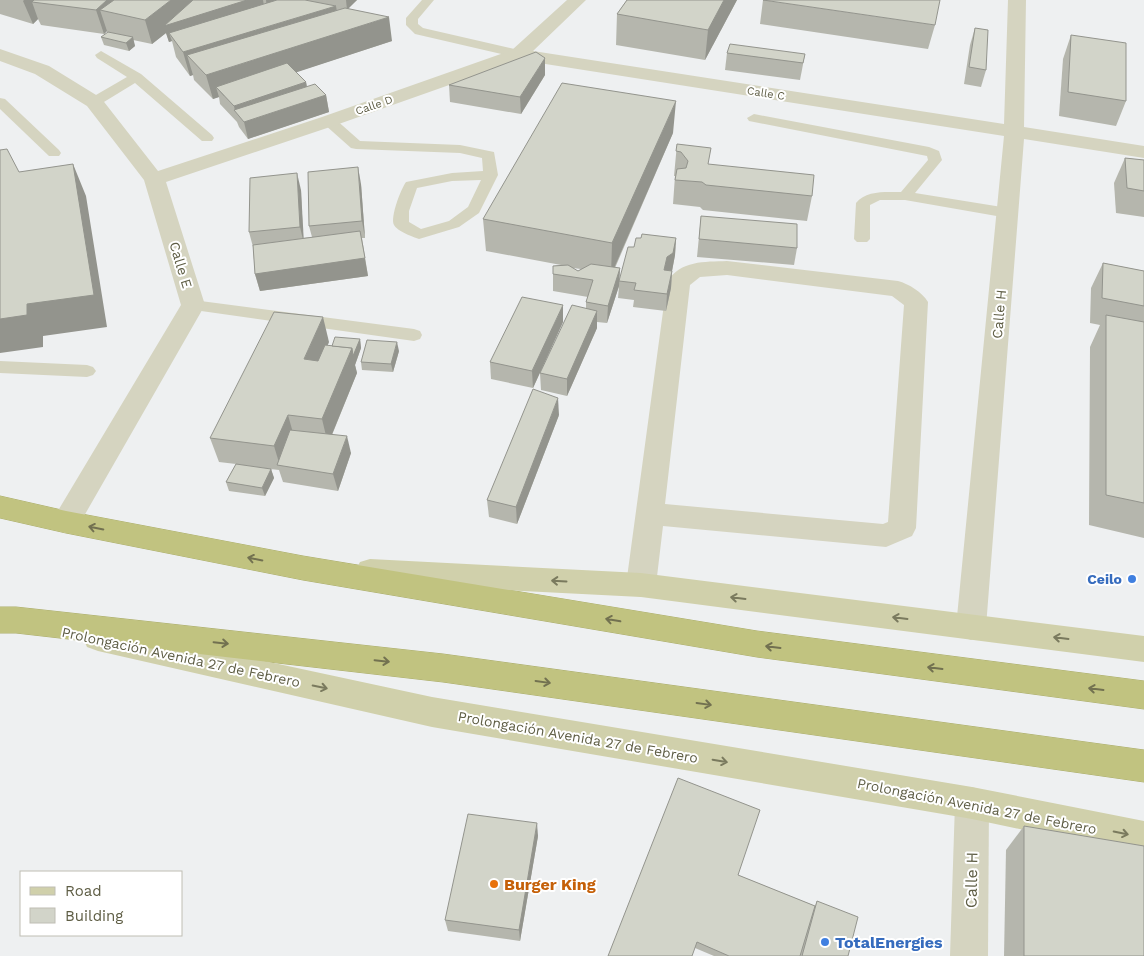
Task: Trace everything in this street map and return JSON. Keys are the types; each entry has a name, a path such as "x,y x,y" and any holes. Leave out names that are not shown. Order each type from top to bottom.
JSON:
{"highway":[{"path":"0,507 66,522 303,568 756,644 1144,695"},
{"name":"Prolongación Avenida 27 de Febrero","path":"8,620 443,668 1144,766"}],"main road":[{"path":"303,568 641,585 1144,649"},
{"name":"Prolongación Avenida 27 de Febrero","path":"8,620 432,712 972,803 1144,838"}],"street":[{"name":"Calle D","path":"154,179 329,121 518,54 577,0"},
{"name":"Calle H","path":"971,627 1014,133 1017,0"},
{"name":"Calle C","path":"518,54 1144,152"},
{"name":"Calle E","path":"0,55 42,70 94,102 154,179 193,305 66,522"},
{"path":"641,585 649,514 679,282 694,270 727,268 898,289 916,302 902,528 886,536 649,514"},
{"name":"Calle H","path":"970,956 972,803"}],"lane":[{"path":"428,0 412,18 412,25 419,31 518,54"},
{"path":"101,56 136,77 206,138"},
{"path":"94,102 136,77"},
{"path":"0,102 54,153"},
{"path":"754,118 924,150 934,154 936,160 930,169 905,196"},
{"path":"329,121 356,145 460,149 489,155 491,175 474,210 454,224 419,234 401,224 402,211 411,185 452,177 491,175"},
{"path":"862,239 863,203 878,196 905,196 1008,213"},
{"path":"193,305 414,335"},
{"path":"0,367 87,371"}],"building":[{"path":"34,0 107,0 96,10 32,2"},
{"path":"114,0 171,0 145,20 100,10"},
{"path":"193,0 247,0 164,26"},
{"path":"277,0 305,0 336,6 183,52 169,33"},
{"path":"627,0 724,0 708,30 617,14"},
{"path":"763,0 940,0 935,25"},
{"path":"345,8 389,17 206,75 187,55"},
{"path":"975,28 988,30 986,70 969,67"},
{"path":"108,32 133,37 126,43 101,37"},
{"path":"1071,35 1126,43 1126,101 1068,92"},
{"path":"730,44 805,54 803,63 727,53"},
{"path":"536,52 545,58 520,97 449,85"},
{"path":"287,63 306,82 234,106 216,87"},
{"path":"562,83 676,101 612,243 483,219"},
{"path":"315,84 326,95 244,122 234,110"},
{"path":"677,144 711,148 708,164 814,175 812,196 675,180 677,169 686,168 688,161 681,152 676,151"},
{"path":"7,149 19,172 73,164 94,295 27,304 27,315 0,319 0,150"},
{"path":"1125,158 1144,160 1144,191 1127,188"},
{"path":"358,167 362,221 309,226 308,172"},
{"path":"297,173 300,227 249,232 250,178"},
{"path":"701,216 797,224 797,248 699,239"},
{"path":"360,231 365,258 255,274 253,245"},
{"path":"642,234 676,238 673,253 667,257 664,270 672,271 667,294 634,290 636,283 619,281 628,247 634,247 636,238 641,238"},
{"path":"1103,263 1144,271 1144,306 1102,298"},
{"path":"591,264 620,268 608,306 586,302 593,280 553,274 553,266 568,265 578,271"},
{"path":"522,297 563,305 532,371 490,362"},
{"path":"572,305 597,311 567,379 540,373"},
{"path":"274,312 323,317 304,359 318,361 325,345 352,348 322,419 288,415 274,446 210,438"},
{"path":"1106,315 1144,322 1144,503 1106,495"},
{"path":"335,337 360,339 353,356 352,348 332,346"},
{"path":"367,340 397,342 391,364 361,362"},
{"path":"533,389 558,398 516,507 487,500"},
{"path":"290,430 347,436 333,474 277,465"},
{"path":"236,464 271,469 262,488 226,482"},
{"name":"TotalEnergies","path":"678,778 760,810 738,875 815,906 800,956 729,956 697,942 692,956 608,956"},
{"name":"Burger King","path":"468,814 537,823 519,930 445,920"},
{"path":"1024,826 1144,846 1144,956 1024,956"},
{"name":"TotalEnergies","path":"817,901 858,917 848,956 802,956"}],"place":[{"name":"Ceilo","path":"1132,579"},
{"name":"Burger King","path":"494,884"},
{"name":"TotalEnergies","path":"825,942"}]}
